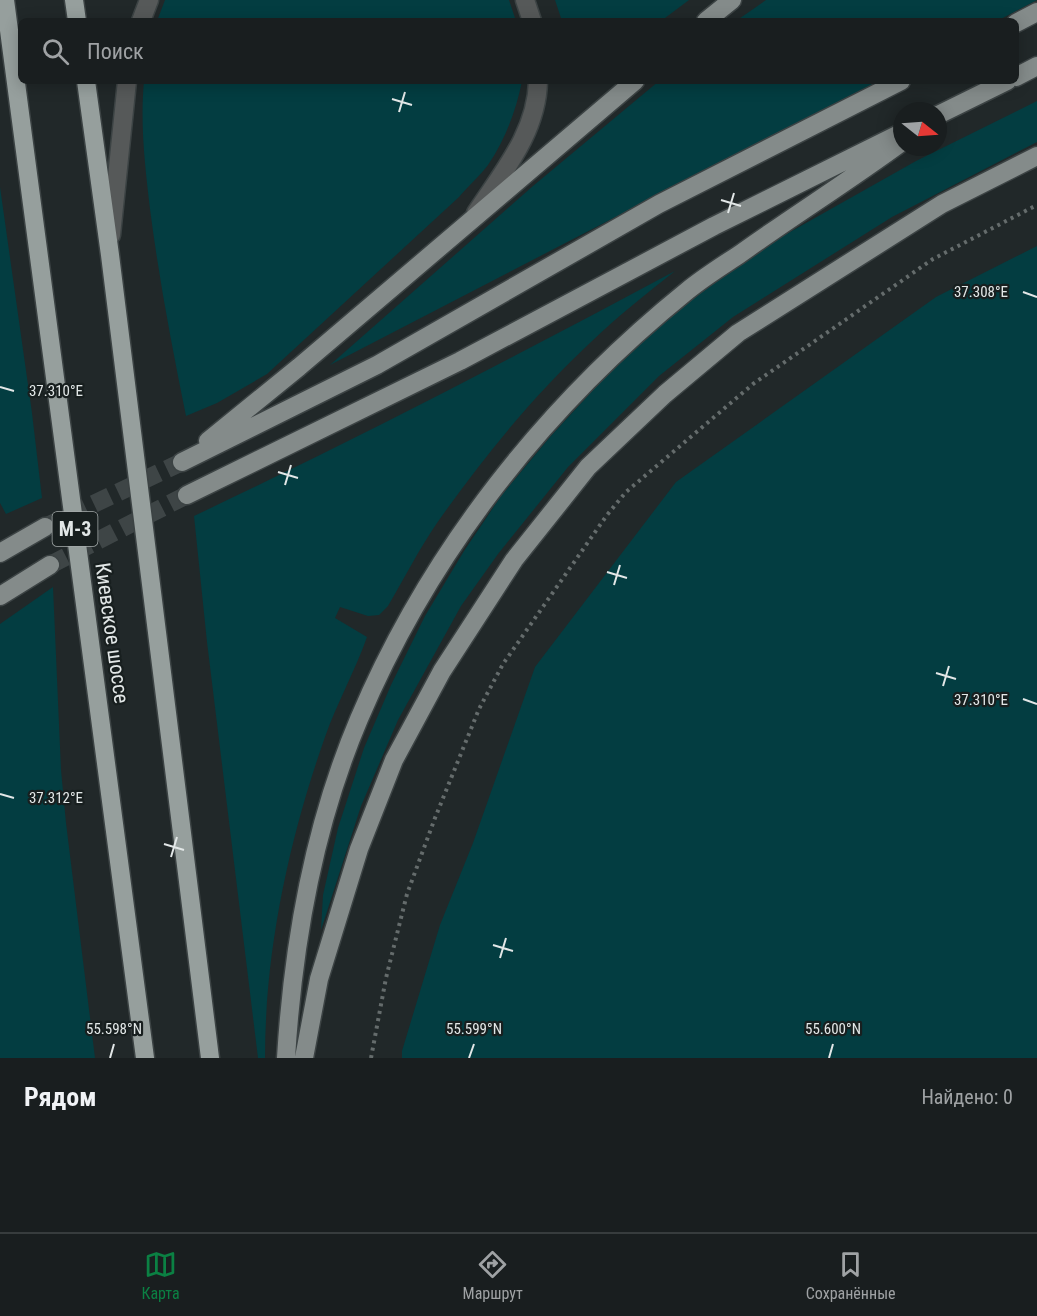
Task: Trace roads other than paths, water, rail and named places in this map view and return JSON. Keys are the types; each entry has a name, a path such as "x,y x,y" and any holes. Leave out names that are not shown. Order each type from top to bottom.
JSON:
{"highway":[{"name":"Киевское шоссе","path":"5,0 145,1058"},
{"path":"74,0 77,18"},
{"name":"Киевское шоссе","path":"86,84 110,255 210,1058"}],"main road":[{"path":"710,18 732,0"},
{"path":"1019,21 1037,12"},
{"path":"1019,75 1037,66"},
{"path":"631,84 299,367 182,462 376,364 659,204 895,84"},
{"path":"947,110 1001,84"},
{"path":"187,495 460,361 714,226 893,136"},
{"path":"286,1058 294,971 302,919 319,842 344,759 358,721 397,638 463,530 496,485 576,392 646,325 690,288 893,148"},
{"path":"304,1058 320,979 349,881 394,760 442,671 514,560 588,467 665,394 738,333 942,204 1037,156"},
{"path":"0,553 45,527"},
{"path":"0,596 50,565"}],"street":[{"path":"142,18 149,0"},
{"path":"525,0 531,18"},
{"path":"110,255 127,84"},
{"path":"474,216 517,152 526,134 534,112 538,84"}],"tunnel":[{"path":"45,527 182,462"},
{"path":"50,565 187,495"}]}
